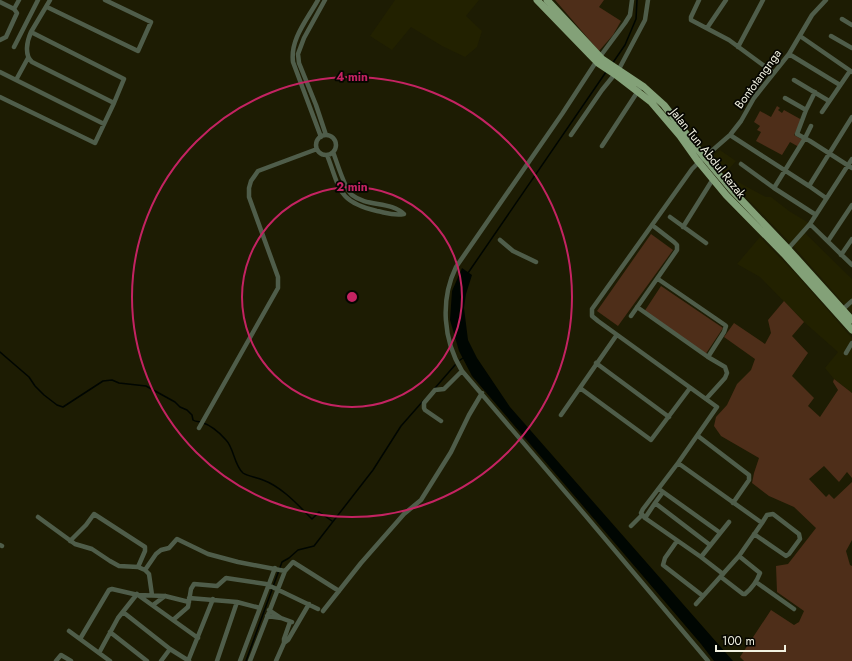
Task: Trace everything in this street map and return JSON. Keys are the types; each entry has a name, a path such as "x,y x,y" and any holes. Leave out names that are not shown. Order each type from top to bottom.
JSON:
{"main road":[{"path":"537,0 599,60"},
{"path":"547,0 599,60"},
{"name":"Jalan Tun Abdul Razak","path":"599,60 664,105 712,179 726,195 786,252 852,320"},
{"name":"Jalan Tun Abdul Razak","path":"701,160 731,189 852,330"}],"street":[{"path":"14,9 18,0"},
{"path":"14,47 38,0"},
{"path":"16,80 28,58 28,40 31,32 50,0"},
{"path":"47,7 138,51 151,22 105,0"},
{"path":"318,0 297,36 292,54 293,62 323,136"},
{"path":"323,136 316,105 299,63 298,54 304,38 325,0"},
{"path":"632,0 630,15 625,23 453,273 446,298 446,319 453,354 462,371 708,661"},
{"path":"571,134 616,71 645,20 648,0"},
{"path":"699,0 691,19 738,46 774,73"},
{"path":"707,28 726,0"},
{"path":"738,46 763,0"},
{"name":"Bontotangnga","path":"616,336 592,316 592,309 701,160 730,135 741,121 754,98 789,54 812,15 826,0"},
{"path":"0,2 16,11 16,16 6,37 0,40"},
{"path":"842,19 852,25"},
{"path":"0,97 95,143 124,79 31,32"},
{"path":"800,36 851,71 822,112"},
{"path":"831,36 852,48"},
{"path":"789,54 840,85"},
{"path":"28,58 32,62 114,103"},
{"path":"0,72 104,124"},
{"path":"794,80 829,101"},
{"path":"602,146 640,88"},
{"path":"816,92 806,110 797,134 830,153 850,167"},
{"path":"785,98 806,110"},
{"path":"809,186 852,117"},
{"path":"774,188 811,126"},
{"path":"730,135 826,198"},
{"path":"323,136 332,136 336,141 336,147 333,152 327,155 320,153 317,149 316,144 323,136"},
{"path":"199,428 278,288 278,277 249,197 251,181 258,171 317,149"},
{"path":"327,155 339,188 346,198 353,203 368,209 396,216 404,214 400,210 373,204 352,195 347,189 333,152"},
{"path":"786,252 810,224 826,198 850,167 852,159"},
{"path":"740,164 816,215"},
{"path":"684,227 712,179"},
{"path":"828,241 852,205"},
{"path":"670,217 706,244"},
{"path":"810,224 852,265"},
{"path":"631,316 678,248 674,242 652,225"},
{"path":"841,255 852,239"},
{"path":"500,240 513,251 536,262"},
{"path":"658,279 726,326 724,332 708,357"},
{"path":"842,310 852,301"},
{"path":"638,307 708,357 725,367 727,373 725,378 706,399"},
{"path":"561,415 616,336 706,399 717,408 659,489 642,509 643,516 701,557 745,594 760,575 759,571 739,556"},
{"path":"846,353 852,343"},
{"path":"596,363 669,417"},
{"path":"441,421 425,410 424,403 435,390 444,389 462,371"},
{"path":"580,388 652,440"},
{"path":"648,444 690,388"},
{"path":"173,620 186,608 191,588 194,584 217,586 226,578 269,586 320,610 339,591 404,514 421,500 451,452 469,415 482,393"},
{"path":"698,436 749,475 749,480 733,503"},
{"path":"678,463 762,523"},
{"path":"659,489 719,532"},
{"path":"631,526 643,516 663,492"},
{"path":"655,503 710,545"},
{"path":"70,541 86,525 94,514 156,554"},
{"path":"696,604 739,556 754,534 768,515 772,514 799,534 800,539 786,556 754,534"},
{"path":"38,517 78,546 92,549 116,564 127,567 138,567 145,570 149,574 152,595"},
{"path":"701,557 719,532 729,522"},
{"path":"145,570 160,550 169,548 177,540 208,554 238,562 285,571"},
{"path":"677,541 665,558 663,565 703,596"},
{"path":"138,567 146,548"},
{"path":"250,661 277,589 285,571 293,562 339,591"},
{"path":"240,661 275,568"},
{"path":"756,582 794,609"},
{"path":"80,639 109,590 114,589 137,594 165,596 189,600 213,599 237,602 260,608"},
{"path":"137,594 198,638"},
{"path":"99,653 110,632 137,594"},
{"path":"153,605 165,596"},
{"path":"123,612 189,661 213,599"},
{"path":"217,661 237,602"},
{"path":"284,643 288,640 308,604"},
{"path":"269,610 281,618 297,624"},
{"path":"267,616 281,618"},
{"path":"276,661 284,643 290,622"},
{"path":"68,631 110,661"},
{"path":"110,632 147,661"},
{"path":"161,661 170,648"},
{"path":"56,661 61,655 71,661"}],"shaded area":[{"path":"395,0 479,0 466,16 482,31 477,47 465,57 442,46 411,27 392,50 370,36"},
{"path":"555,0 604,0 599,7 621,21 613,35 599,51"},
{"path":"777,106 780,108 778,110 782,113 784,110 802,120 794,135 803,140 799,147 790,142 782,155 756,141 761,132 757,130 760,126 754,122 760,111 771,117"},
{"path":"720,150 736,161 729,169 731,178 766,197 771,197 789,211 809,223 803,231 852,279 852,313 794,247 709,159"},
{"path":"651,234 673,250 618,326 597,311"},
{"path":"760,237 797,275 852,338 852,393 834,379 825,368 838,352 804,322 760,277 737,264"},
{"path":"462,268 472,275 466,294 464,308 468,340 477,358 510,407 733,661 714,661 472,376 459,351 450,320 452,291"},
{"path":"661,286 723,328 705,355 644,312"},
{"path":"784,301 804,322 792,336 808,353 792,376 814,398 808,406 820,417 838,390 833,382 834,379 852,393 852,478 847,472 839,482 824,466 809,479 826,497 829,494 834,499 852,482 852,540 846,551 850,565 852,566 852,661 744,661 740,657 771,610 794,625 799,622 804,611 777,592 776,566 788,564 816,528 794,507 769,496 752,483 759,458 721,436 714,426 716,417 727,405 737,384 751,370 755,359 724,337 734,323 765,344 771,333 768,320"}],"waterway":[{"path":"612,64 625,45 636,19 637,0"},
{"path":"468,273 606,72"},
{"path":"0,352 29,377 44,395 57,405 63,407 103,381 112,380 119,383 146,386 187,410 192,415 193,420 208,425 221,435 229,443 238,466 243,473 261,479 277,487 312,519 319,512 332,521"},
{"path":"435,388 455,365"},
{"path":"246,661 282,562 298,550 314,546 373,470 401,426 423,401"}]}
